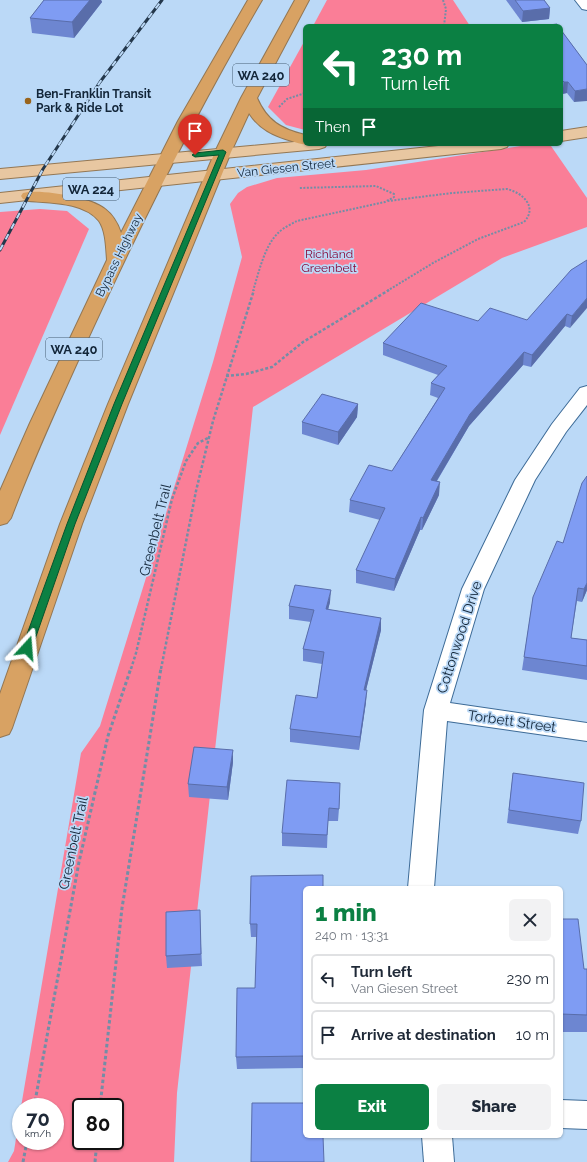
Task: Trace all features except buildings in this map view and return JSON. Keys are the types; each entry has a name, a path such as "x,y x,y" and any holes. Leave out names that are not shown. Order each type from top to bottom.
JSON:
{"highway":[{"name":"Bypass Highway","path":"0,518 28,448 154,182 234,35 255,0"},
{"name":"WA 240","path":"0,728 71,524 118,404 223,152 248,98 302,0"},
{"path":"248,98 261,121 268,126 292,137 303,140"},
{"path":"29,196 78,204 101,214 109,224 113,237 116,260"}],"main road":[{"path":"563,123 587,122"},
{"path":"563,136 587,132"},
{"name":"Van Giesen Street","path":"0,174 303,145"},
{"name":"Van Giesen Street","path":"0,198 483,146"}],"street":[{"path":"582,0 587,6"},
{"name":"Cottonwood Drive","path":"421,886 436,710 473,589 525,480 559,428 587,392"},
{"name":"Torbett Street","path":"436,710 587,732"},
{"path":"563,1114 587,1116"},
{"path":"437,1138 439,1162"}],"path":[{"path":"443,0 446,9 444,24"},
{"path":"279,108 282,102 303,94"},
{"path":"295,187 376,186 388,190 394,194 394,197 386,202"},
{"path":"101,1098 122,908 161,669 195,499 209,438 226,376 260,270 270,244 278,233 297,221 386,202 452,193 507,189 516,190 528,203 531,214 524,222 478,239 433,263 303,342 280,362 265,370 226,376"},
{"name":"Greenbelt Trail","path":"36,1098 79,862 108,736 136,653 172,499 186,461 198,443 209,438"},
{"path":"23,1162 25,1150"},
{"path":"95,1162 96,1150"}],"green space":[{"path":"327,0 453,0 469,24 314,24"},
{"path":"303,44 303,129 286,125 268,107"},
{"name":"Richland Greenbelt","path":"521,146 551,146 587,198 587,227 502,258 253,407 177,1093 174,1162 8,1162 14,1150 64,1150 64,1098 23,1098 81,753 100,726 213,362 242,257 230,204 238,193 247,187 277,178 366,170"},
{"path":"40,209 67,211 89,229 0,435 0,212"}],"railway":[{"path":"0,250 43,169 100,82 162,0"}],"place":[{"name":"Ben-Franklin Transit Park & Ride Lot","path":"28,101"}],"route":[{"path":"27,648 71,524 118,404 223,152 195,155"}]}
